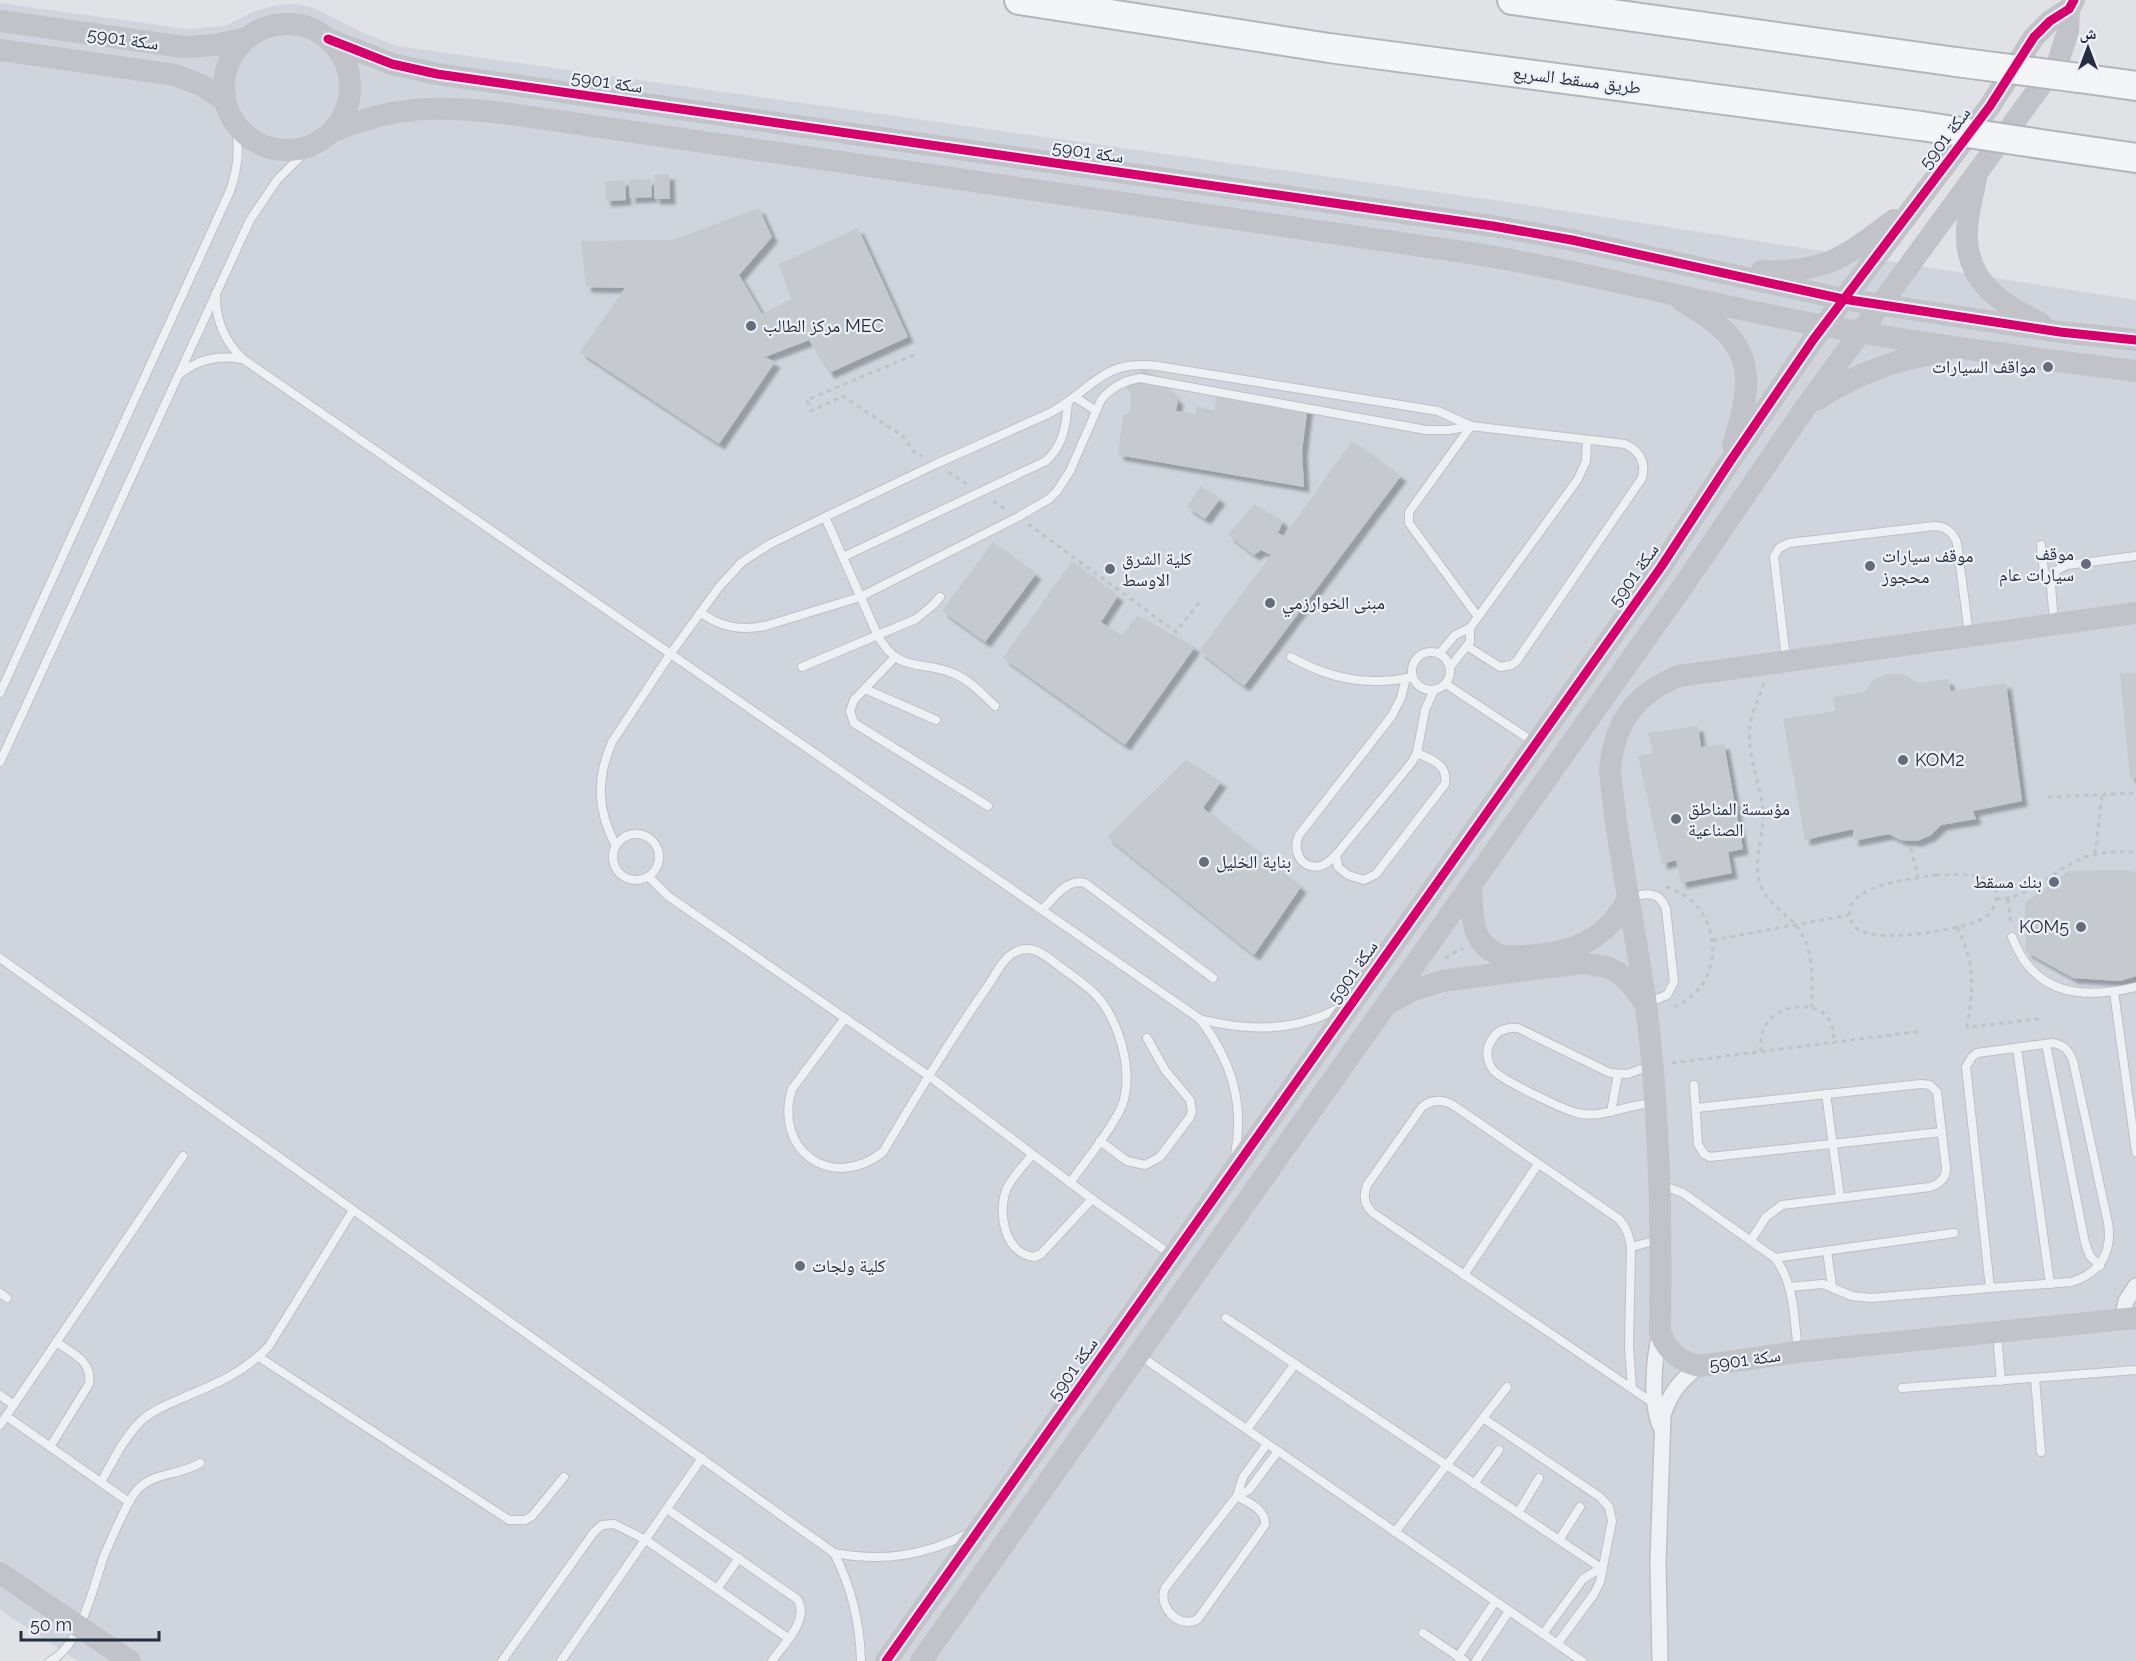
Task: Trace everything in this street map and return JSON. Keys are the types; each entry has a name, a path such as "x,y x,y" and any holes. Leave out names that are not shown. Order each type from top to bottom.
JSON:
{"highway":[{"name":"طريق مسقط السريع","path":"1019,0 1329,48 1921,126 2136,158"},
{"path":"1512,0 2136,86"}],"street":[{"name":"سكة 5901","path":"921,1661 1471,887 1805,408 2058,62 2068,31 2072,5"},
{"name":"سكة 5901","path":"886,1661 1661,567 1729,463 1843,299 1990,106 2034,37 2050,21 2072,5"},
{"name":"سكة 5901","path":"0,21 184,47 216,45 246,38"},
{"path":"333,131 346,109 350,84 344,60 328,39 312,29 294,24 269,26 246,38 226,66 224,100 235,124 252,141 287,151 311,146 333,131 377,115 423,108 503,113 1477,254 1542,265 1824,326 1964,349 2136,371"},
{"name":"سكة 5901","path":"328,39 381,60 437,74 1503,228 1582,242 1881,306 2060,332 2136,340"},
{"name":"سكة 5901","path":"0,50 175,75 201,85 224,100"},
{"path":"1978,170 1966,230 1971,262 1978,277 1988,290 2013,310 2060,332"},
{"path":"1708,269 1783,272 1813,269 1854,250 1915,205"},
{"path":"1668,292 1724,330 1740,353 1745,367 1746,396 1729,463"},
{"path":"1805,408 1846,383 1884,367 1915,357 1964,349"},
{"path":"1661,1428 1654,1404 1660,1334 1661,1185 1656,1103 1645,1004 1610,770 1613,747 1621,725 1640,700 1665,682 1694,672 2136,613"},
{"path":"1471,887 1475,929 1479,939 1485,947 1503,956 1565,951 1579,947 1603,932 1629,898"},
{"name":"سكة 5901","path":"1387,1004 1413,990 1442,981 1582,963 1607,967 1619,973 1629,982 1645,1004"},
{"path":"2129,1319 2126,1301 2136,1286"},
{"name":"سكة 5901","path":"1660,1334 1671,1352 1680,1359 1700,1366 1798,1352 2129,1319"},
{"path":"1660,1661 1658,1562 1661,1428 1667,1403 1673,1392 1680,1382 1700,1366"},
{"path":"0,1573 130,1661"}],"lane":[{"path":"0,693 230,191 236,172 238,151 235,124"},
{"path":"0,762 258,206 287,168 311,146"},
{"path":"216,293 215,306 221,330 243,359 1200,1019 1220,1049 1234,1082 1239,1130 1236,1153 1229,1176"},
{"path":"177,377 186,369 208,359 220,357 243,359"},
{"path":"616,846 603,818 600,802 601,779 612,742 671,653 725,580 742,562 770,544 825,517 1050,413 1075,397 1100,376 1127,365 1142,364 1438,411 1471,426 1625,444 1633,448 1643,461 1642,478 1516,662 1500,667 1467,646"},
{"path":"700,613 724,626 751,629 860,597 1018,517 1049,499 1064,482 1101,400 1118,385 1140,378 1426,430 1449,430 1471,426"},
{"path":"1075,397 1096,411"},
{"path":"843,557 1046,461 1060,445 1064,435 1068,402"},
{"path":"1471,426 1409,512 1408,518 1415,532 1478,617"},
{"path":"1439,654 1455,635 1470,628 1578,479 1586,461 1587,441"},
{"path":"825,517 882,644 895,657 911,665 931,667 955,674 976,687 995,706"},
{"path":"1786,660 1774,557 1779,548 1790,543 1934,526 1952,532 1957,543 1970,635"},
{"path":"2041,545 2044,572 2052,580"},
{"path":"2054,624 2052,580 2057,570 2067,565 2136,556"},
{"path":"802,667 916,619 940,597"},
{"path":"1450,667 1444,657 1439,654 1427,653 1416,659 1391,717 1299,835 1296,842 1298,857 1304,863 1319,866 1336,855 1417,753 1425,710 1434,690 1446,684 1449,679 1450,667 1467,646 1471,637 1470,628"},
{"path":"895,657 854,700 850,711 851,718 858,727 987,806"},
{"path":"1291,657 1320,672 1350,680 1382,681 1410,677"},
{"path":"1410,677 1421,687 1434,690"},
{"path":"1446,684 1536,744"},
{"path":"865,689 936,720"},
{"path":"1336,855 1338,867 1348,875 1364,880 1377,874 1445,784 1446,777 1440,765 1417,753"},
{"path":"637,834 652,840 660,855 655,871 649,877 632,880 617,871 613,854 621,840 637,834"},
{"path":"649,877 668,896 929,1076 1032,1155 1173,1256"},
{"path":"1042,910 1070,884 1085,883 1213,978"},
{"path":"1629,898 1646,893 1653,894 1659,897 1666,909 1674,982 1667,995 1645,1004"},
{"path":"2012,937 2026,963 2048,983 2059,988 2082,994 2114,992 2136,987"},
{"path":"845,1018 792,1089 787,1117 796,1144 805,1154 817,1162 845,1169 872,1161 883,1152 961,1024 1006,960 1017,951 1024,949 1038,951 1095,993 1111,1015 1121,1040 1126,1064 1120,1111 1070,1183"},
{"path":"0,958 834,1553 857,1558 902,1557 947,1544 986,1521"},
{"path":"2114,992 2136,1152"},
{"path":"1200,1019 1245,1028 1290,1026 1312,1020 1354,1000"},
{"path":"1652,1066 1626,1074 1610,1073 1518,1028 1511,1027 1497,1033 1492,1038 1487,1052 1490,1066 1500,1076 1569,1110 1586,1114 1611,1112 1633,1105 1656,1103"},
{"path":"1100,1141 1127,1161 1145,1165 1160,1157 1190,1117 1192,1111 1190,1100 1165,1070 1147,1038"},
{"path":"1789,1287 1815,1284 1832,1286 1852,1296 1871,1298 2050,1284 2082,1279 2092,1274 2100,1266 2109,1246 2110,1234 2073,1061 2063,1046 2052,1043 1977,1053 1971,1057 1966,1067 1990,1288"},
{"path":"2046,1044 2085,1243 2090,1256 2100,1266"},
{"path":"2017,1047 2050,1284"},
{"path":"1611,1112 1618,1074"},
{"path":"1696,1108 1921,1084 1930,1085 1938,1096 1946,1173 1940,1183 1930,1187 1782,1205 1766,1217 1751,1240"},
{"path":"1694,1085 1698,1144 1704,1154 1710,1157 1942,1132"},
{"path":"1826,1094 1840,1197"},
{"path":"1632,1388 1629,1347 1631,1247 1628,1232 1619,1219 1453,1105 1434,1101 1422,1107 1367,1185 1364,1200 1372,1213 1654,1404"},
{"path":"1032,1155 1009,1185 1002,1209 1008,1236 1022,1253 1034,1257 1041,1254 1092,1199"},
{"path":"0,1425 183,1156"},
{"path":"1464,1275 1538,1164"},
{"path":"1661,1185 1683,1193 1775,1258 1786,1276 1789,1287 1798,1352"},
{"path":"101,1482 127,1438 143,1419 163,1406 236,1374 259,1357 269,1346 353,1210"},
{"path":"1775,1258 1954,1233"},
{"path":"1631,1247 1662,1239"},
{"path":"1827,1251 1832,1286"},
{"path":"0,1293 7,1298"},
{"path":"1226,1318 1601,1568"},
{"path":"1997,1332 2001,1381"},
{"path":"50,1447 89,1384 91,1377 83,1360 57,1342"},
{"path":"1139,1354 1582,1661"},
{"path":"259,1357 509,1520 525,1520 532,1516 564,1477"},
{"path":"1247,1430 1295,1364"},
{"path":"1902,1388 2136,1370"},
{"path":"2035,1378 2041,1452"},
{"path":"1395,1532 1507,1387"},
{"path":"0,1395 14,1405"},
{"path":"6,1416 129,1502"},
{"path":"1483,1418 1609,1507 1612,1521 1598,1588 1557,1644"},
{"path":"1237,1496 1260,1510 1265,1525 1197,1619 1190,1623 1183,1622 1163,1605 1164,1588 1237,1496 1244,1477 1267,1444"},
{"path":"1474,1484 1499,1450"},
{"path":"1237,1496 1249,1490 1278,1451"},
{"path":"561,1661 702,1458"},
{"path":"50,1661 67,1647 80,1626 106,1552 134,1494 148,1481 191,1469 200,1463"},
{"path":"1518,1513 1539,1478"},
{"path":"1559,1540 1580,1507"},
{"path":"667,1509 793,1595 800,1604 802,1615 800,1620 772,1661"},
{"path":"502,1661 597,1528 608,1523 646,1540 788,1638"},
{"path":"834,1553 845,1574 858,1617 861,1661"},
{"path":"717,1589 739,1558"},
{"path":"1543,1634 1583,1579 1601,1568"},
{"path":"1423,1633 1462,1659 1496,1602"},
{"path":"1476,1661 1509,1611"}],"path":[{"path":"1762,663 1764,683 1752,714 1749,740 1763,807 1756,868 1764,894 1796,925 1808,946 1812,1006"},
{"path":"2048,797 2136,793"},
{"path":"2095,854 2102,796"},
{"path":"1911,848 1918,878"},
{"path":"1996,899 2019,896 2074,862 2095,854 2117,851 2136,852"},
{"path":"1974,875 1985,878 1994,887 1996,899 1992,910 1983,918 1957,927 1915,933 1872,934 1862,932 1853,925 1850,915 1851,905 1856,897 1865,892 1918,878 1974,875"},
{"path":"2008,899 2012,937"},
{"path":"1713,940 1850,915"},
{"path":"1957,927 1965,942 1973,974 1973,991 1967,1027 2040,1019"},
{"path":"1761,1052 1761,1036 1769,1019 1785,1010 1812,1006 1821,1011 1832,1025 1833,1044"},
{"path":"1652,1066 1922,1031"}],"shaded area":[{"path":"0,3 188,29 225,26 255,11 277,5 294,4 314,8 366,34 397,46 1515,203 2136,300 2136,1661 78,1661 0,1610"}],"building":[{"path":"669,174 670,199 654,199 654,175"},
{"path":"651,179 652,197 630,198 629,180"},
{"path":"625,180 626,200 605,201 605,181"},
{"name":"مركز الطالب MEC","path":"759,208 772,237 739,275 762,314 791,299 779,264 858,228 908,337 829,373 809,340 765,357 775,362 719,444 580,352 625,288 586,287 581,241 672,240"},
{"path":"1145,368 1178,400 1176,411 1196,414 1196,406 1215,411 1216,397 1254,404 1257,396 1308,404 1302,451 1304,487 1118,455 1123,415 1130,412 1131,395 1123,382"},
{"name":"مبنى الخوارزمي","path":"1352,441 1401,476 1244,686 1199,651 1271,555 1261,550 1254,555 1228,535 1254,504 1283,521 1278,533 1284,536"},
{"path":"1201,486 1220,499 1205,519 1187,507"},
{"path":"993,542 1036,574 985,642 942,611"},
{"path":"1072,561 1118,596 1101,622 1122,636 1137,615 1195,647 1125,745 1003,658"},
{"path":"2120,673 2136,673 2136,778 2130,778"},
{"name":"KOM2","path":"1887,674 1903,674 1918,683 1948,679 1951,691 2006,683 2022,801 1973,811 1976,819 1941,825 1931,835 1917,841 1900,840 1889,834 1853,841 1853,829 1805,840 1783,719 1835,711 1833,697 1865,692 1873,680"},
{"path":"1698,726 1701,747 1724,744 1743,849 1728,852 1732,873 1681,883 1676,860 1662,864 1638,756 1653,753 1648,733"},
{"name":"بناية الخليل","path":"1186,760 1221,782 1203,808 1301,887 1254,955 1107,837"},
{"name":"KOM5","path":"2123,870 2136,872 2136,976 2120,981 2073,978 2026,952 2025,903 2068,871"}],"cycle path":[{"path":"886,1661 1661,567 1813,340 1990,106 2034,37 2050,21 2069,9 2074,0"},
{"path":"328,39 392,64 437,74 1493,226 1572,240 1843,299 2060,332 2136,340"}],"place":[{"name":"مركز الطالب MEC","path":"751,326"},
{"name":"مواقف السيارات","path":"2048,367"},
{"name":"موقف سيارات عام","path":"2086,564"},
{"name":"موقف سيارات محجوز","path":"1870,566"},
{"name":"كلية الشرق الاوسط","path":"1110,569"},
{"name":"مبنى الخوارزمي","path":"1270,603"},
{"name":"KOM2","path":"1903,760"},
{"name":"مؤسسة المناطق الصناعية","path":"1676,819"},
{"name":"بناية الخليل","path":"1204,862"},
{"name":"بنك مسقط","path":"2054,882"},
{"name":"KOM5","path":"2081,927"},
{"name":"كلية ولجات","path":"800,1266"}]}
